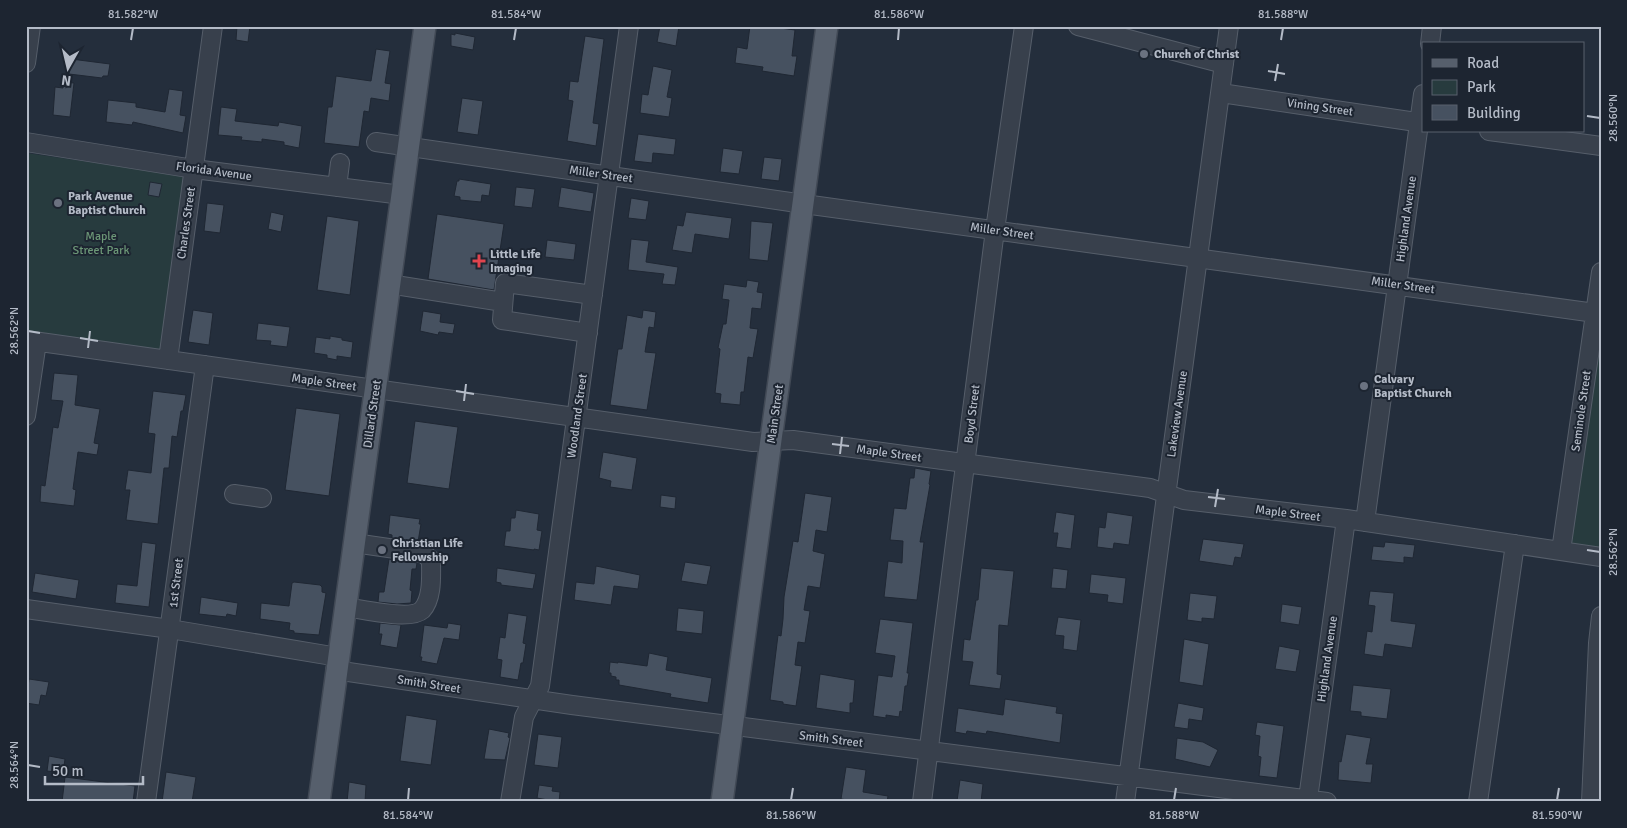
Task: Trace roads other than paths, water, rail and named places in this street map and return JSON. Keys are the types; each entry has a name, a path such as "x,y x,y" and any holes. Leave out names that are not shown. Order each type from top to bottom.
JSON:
{"main road":[{"name":"Dillard Street","path":"318,802 425,26"},
{"name":"Main Street","path":"722,802 827,26"}],"street":[{"path":"26,64 32,26"},
{"name":"Charles Street","path":"168,360 213,26"},
{"name":"Woodland Street","path":"510,802 524,717 540,686 629,26"},
{"name":"Boyd Street","path":"922,802 995,230 1024,26"},
{"path":"1078,26 1224,64"},
{"name":"Lakeview Avenue","path":"1125,802 1229,26"},
{"path":"1430,42 1432,26"},
{"name":"Vining Street","path":"1221,92 1422,122"},
{"name":"Highland Avenue","path":"1365,522 1397,284 1422,122"},
{"path":"1496,132 1601,146"},
{"name":"Florida Avenue","path":"26,142 194,169 402,195"},
{"name":"Miller Street","path":"376,142 804,204 1595,312"},
{"path":"337,187 340,162"},
{"name":"Seminole Street","path":"1561,551 1601,272"},
{"path":"588,333 502,320 505,283 593,295"},
{"path":"390,284 503,302"},
{"path":"26,416 32,341"},
{"name":"Maple Street","path":"32,341 753,442 793,440 1150,488 1184,500 1365,522 1601,557"},
{"name":"1st Street","path":"146,802 205,365"},
{"path":"234,494 262,498"},
{"name":"Highland Avenue","path":"1308,799 1346,520"},
{"path":"345,607 410,615 420,611 426,604 431,581 430,560 423,553 354,543"},
{"path":"1478,802 1515,544"},
{"name":"Smith Street","path":"26,609 170,629 337,664 532,700 1327,802"},
{"path":"1590,802 1601,616"}],"place":[{"name":"Church of Christ","path":"1144,54"},
{"name":"Park Avenue Baptist Church","path":"58,203"},
{"name":"Little Life Imaging","path":"479,261"},
{"name":"Calvary Baptist Church","path":"1364,386"},
{"name":"Christian Life Fellowship","path":"382,550"}],"park label":[{"name":"Maple Street Park","path":"101,243"}]}
